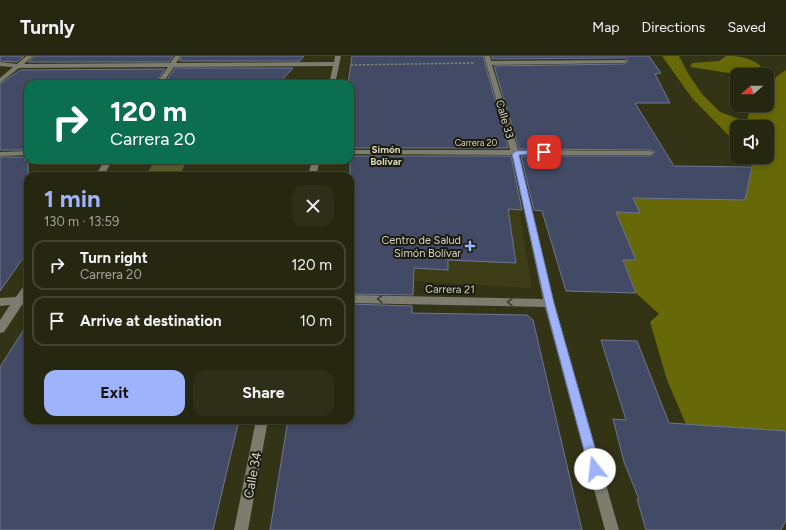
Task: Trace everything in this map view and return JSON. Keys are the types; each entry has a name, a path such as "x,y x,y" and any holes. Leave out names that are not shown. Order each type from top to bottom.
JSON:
{"street":[{"path":"0,81 30,56"},
{"path":"162,80 178,56"},
{"path":"333,80 338,56"},
{"path":"318,57 336,64"},
{"path":"488,60 624,60"},
{"name":"Calle 33","path":"488,60 516,154 549,303 612,530"},
{"path":"0,64 18,66 336,64"},
{"name":"Carrera 20","path":"354,152 516,154 529,152 650,153"},
{"path":"0,154 24,153"},
{"name":"Carrera 21","path":"354,299 549,303"},
{"path":"0,302 23,301"},
{"path":"0,329 23,301"},
{"name":"Calle 34","path":"241,530 261,424"}],"path":[{"path":"336,64 488,60"}],"shaded area":[{"path":"662,56 679,56 689,75 702,94 720,112 742,120 730,120 730,137 692,98"},
{"path":"726,56 735,56 753,61 761,66 759,68 730,68 730,73 690,67 692,63 719,61"},
{"path":"786,70 786,431 686,424 667,380 650,322 659,314 636,293 623,260 636,260 616,212 639,213 633,198 745,200 752,167 750,164 774,164 774,120 747,120 749,112 774,112 774,80 777,76"},
{"path":"152,164 185,164 182,172 148,172"},
{"name":"Centro de Salud Simón Bolívar","path":"448,207 519,210 532,288 414,281 416,234"}],"building":[{"path":"0,56 24,56 17,62 0,61"},
{"path":"34,56 173,56 169,62 28,62"},
{"path":"182,56 304,56 300,61 179,61"},
{"path":"352,56 483,56 508,148 354,148 354,80 349,80"},
{"path":"492,56 649,56 661,73 655,74 670,103 635,103 674,166 752,167 745,200 633,198 640,213 616,212 636,260 623,260 636,293 566,291 542,211 534,210 521,156 650,156 655,152 650,150 519,149 494,66 624,64 628,61 626,58 492,59"},
{"path":"175,68 293,68 282,80 167,80"},
{"path":"165,69 158,80 24,80 24,150 0,150 0,84 20,70"},
{"path":"354,156 511,156 522,210 508,209 516,263 448,260 448,270 414,268 413,295 354,294 354,172 350,172 350,164 354,164"},
{"path":"0,157 24,157 24,164 28,164 28,172 24,172 24,257 0,291"},
{"path":"354,304 412,306 412,313 527,315 533,320 582,530 270,530 287,424 354,424"},
{"path":"24,329 24,424 238,424 213,530 0,530 0,367"},
{"path":"601,340 637,341 669,423 786,431 786,520 781,530 646,530 637,499 639,499 624,462 613,419 626,420"}],"place":[{"name":"Centro de Salud Simón Bolívar","path":"470,246"}],"district":[{"name":"Simón Bolívar","path":"386,154"}],"route":[{"path":"544,152 516,154 549,303 595,469"}]}
